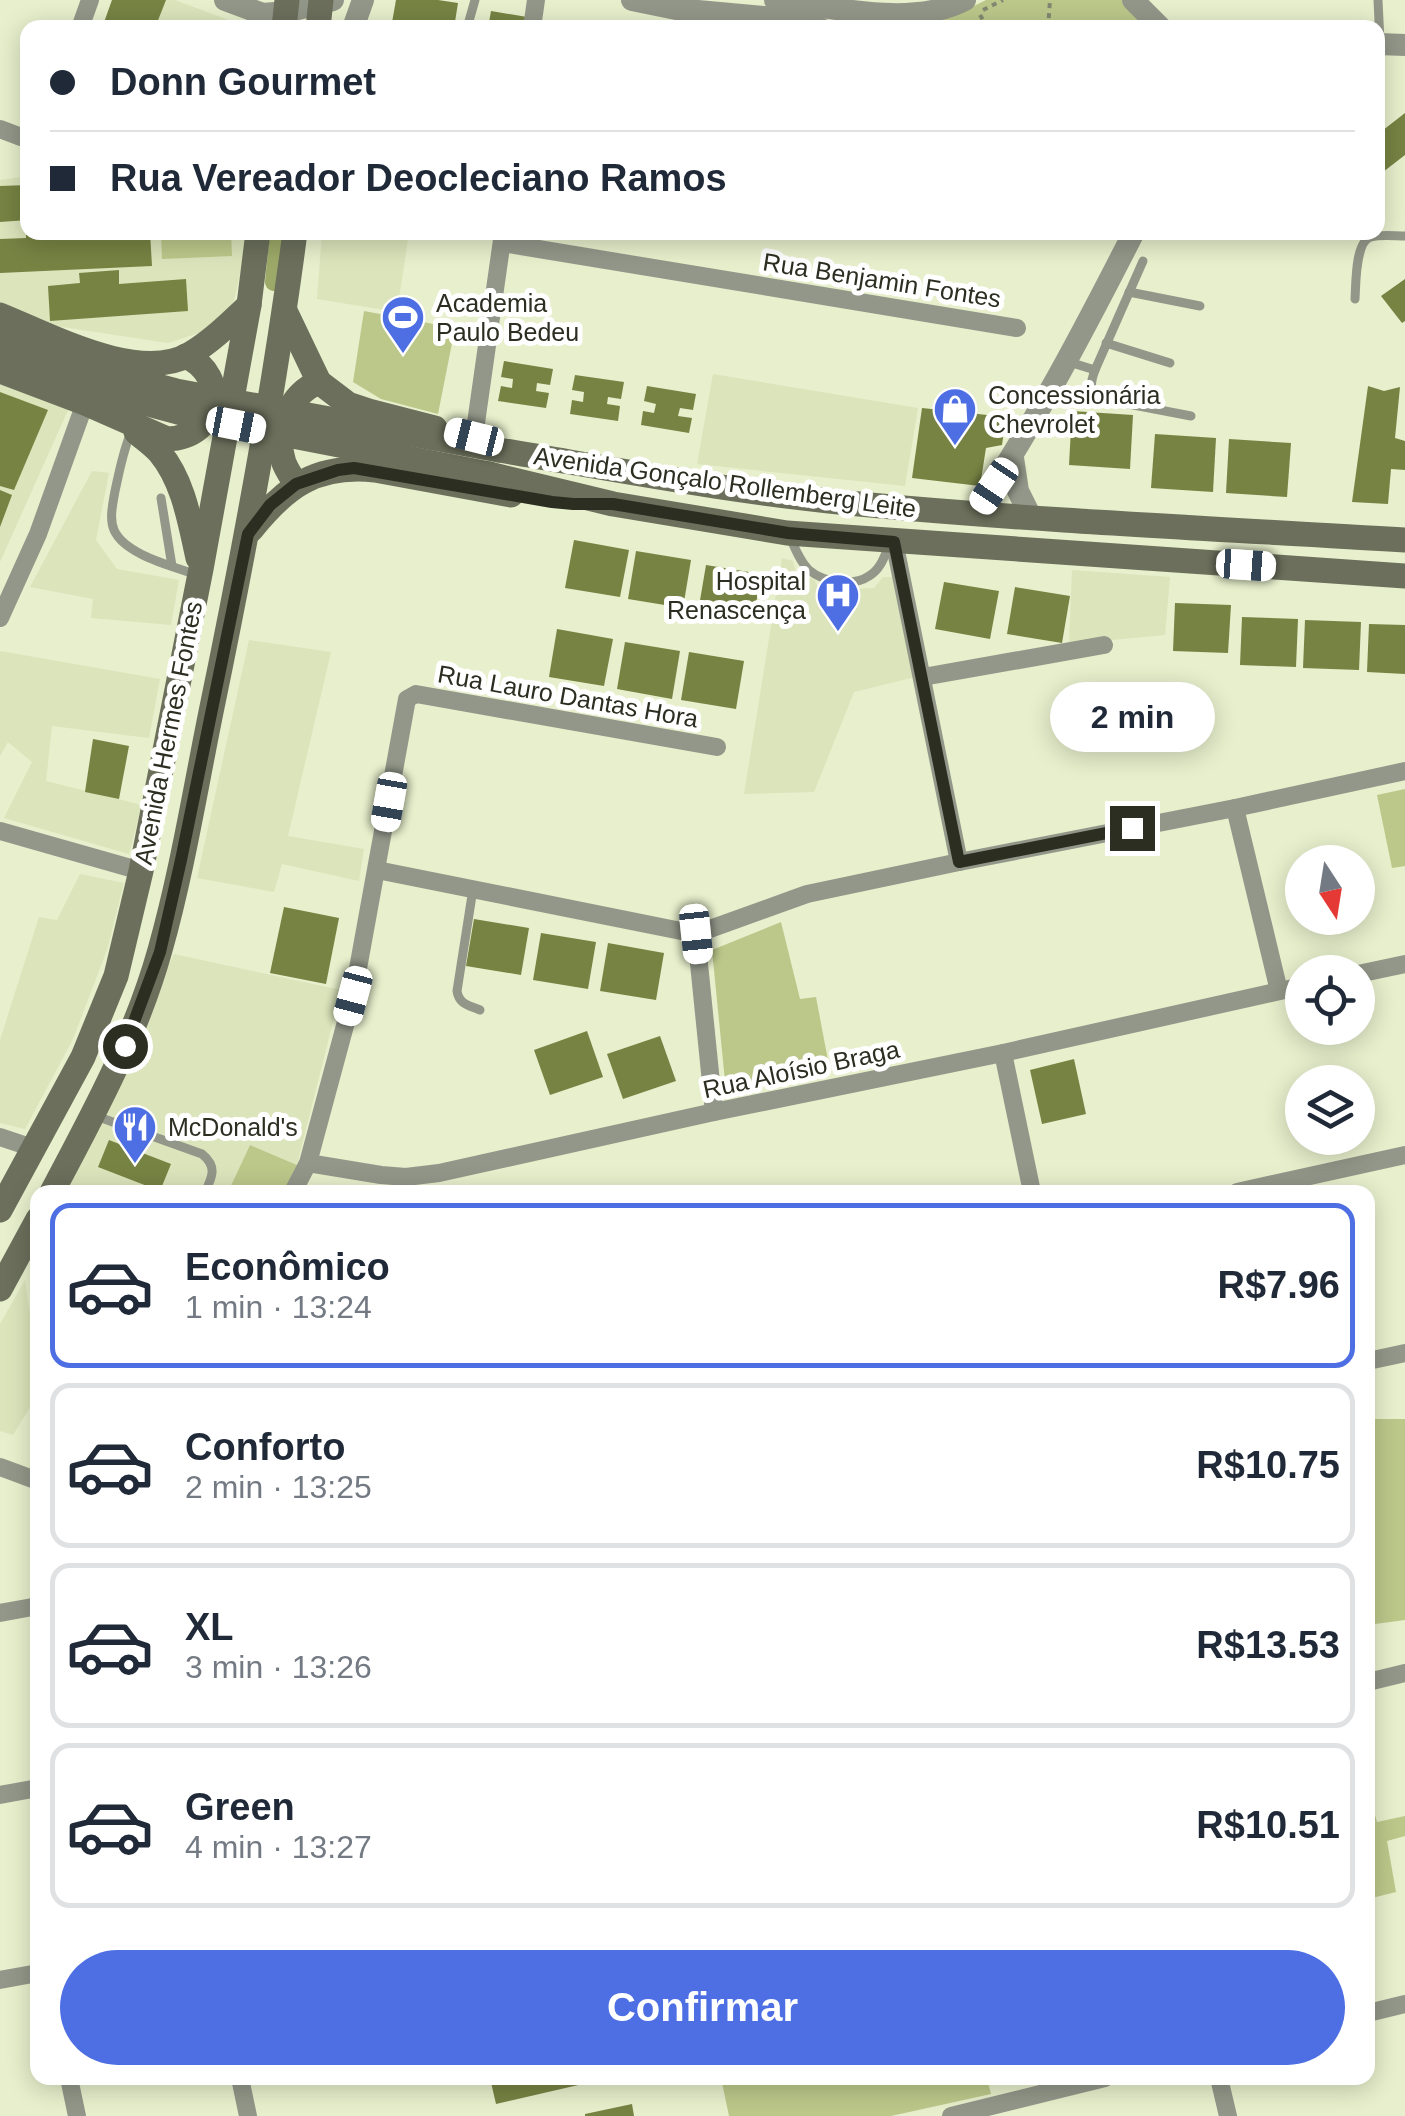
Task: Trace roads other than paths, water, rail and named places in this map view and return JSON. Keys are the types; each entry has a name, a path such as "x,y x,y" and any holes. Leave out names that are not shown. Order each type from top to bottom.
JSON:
{"main road":[{"name":"Avenida Hermes Fontes","path":"0,1210 83,1057 116,976 200,572 250,305 257,240"},
{"name":"Avenida Hermes Fontes","path":"62,1185 125,1046 160,952 248,534 293,240"},
{"path":"0,315 115,360 138,364 186,356 250,305"},
{"path":"285,312 319,382 348,404 577,463"},
{"name":"Avenida Gonçalo Rollemberg Leite","path":"0,330 140,382 494,462 613,504 788,533 1405,576"},
{"path":"0,355 107,393 200,418 494,462"},
{"path":"0,371 86,403 127,424 168,438 180,438 194,434 206,424 213,391 210,377 198,362 186,356"},
{"path":"296,484 283,459 284,427 298,396 319,382"},
{"path":"127,424 159,452 176,477 200,572"},
{"name":"Avenida Gonçalo Rollemberg Leite","path":"494,462 577,463 837,502 1031,518 1405,540"},
{"path":"248,534 270,505 296,484 354,468 559,502 613,504"},
{"path":"0,1290 30,1234"}],"street":[{"path":"225,0 262,14 323,8"},
{"path":"632,0 676,9 798,20"},
{"path":"775,0 858,20 972,6"},
{"path":"1133,0 1153,20"},
{"path":"474,437 502,240"},
{"name":"Rua Benjamin Fontes","path":"513,240 1017,328"},
{"path":"976,513 1013,458 1130,240"},
{"path":"0,618 38,534 86,403"},
{"path":"1013,458 1018,490 1031,518"},
{"path":"892,541 959,862"},
{"path":"923,677 1104,645"},
{"name":"Rua Lauro Dantas Hora","path":"377,870 406,699 410,696 717,748"},
{"path":"297,1185 308,1163 353,996 377,870 696,934 807,894 1405,771"},
{"path":"1236,808 1279,991"},
{"path":"0,830 140,871"},
{"path":"696,934 714,1112"},
{"path":"1375,970 1405,964"},
{"name":"Rua Aloísio Braga","path":"308,1163 406,1177 439,1173 1285,990"},
{"path":"1003,1053 1031,1185"},
{"path":"0,1137 33,1148"},
{"path":"1268,1185 1405,1155"},
{"path":"1375,1359 1405,1353"},
{"path":"0,1467 30,1478"},
{"path":"0,1613 30,1607"},
{"path":"1375,1680 1405,1673"},
{"path":"0,1795 30,1789"},
{"path":"0,1980 30,1975"},
{"path":"1375,2011 1405,2004"},
{"path":"70,2085 77,2116"},
{"path":"241,2085 248,2116"},
{"path":"951,2116 1077,2085"},
{"path":"1221,2085 1228,2116"}],"lane":[{"path":"1354,299 1359,253 1365,240"},
{"path":"1143,260 1095,370 1092,392 1097,398 1191,416"},
{"path":"1129,292 1200,306"},
{"path":"1106,343 1170,363"},
{"path":"1066,362 1095,370"},
{"path":"127,424 112,503 114,529 130,547 172,566 200,572"},
{"path":"161,498 172,566"},
{"path":"788,533 806,568 821,578 847,582 868,577 882,563 892,541"},
{"path":"473,889 456,991 463,1003 480,1010"},
{"path":"94,1116 202,1154 213,1168 208,1185"}],"waterway":[{"path":"274,282 278,240"}],"place":[{"name":"Academia Paulo Bedeu","path":"403,355"},
{"name":"Concessionária Chevrolet","path":"955,447"},
{"name":"Hospital Renascença","path":"838,633"},
{"name":"McDonald's","path":"135,1165"}]}
